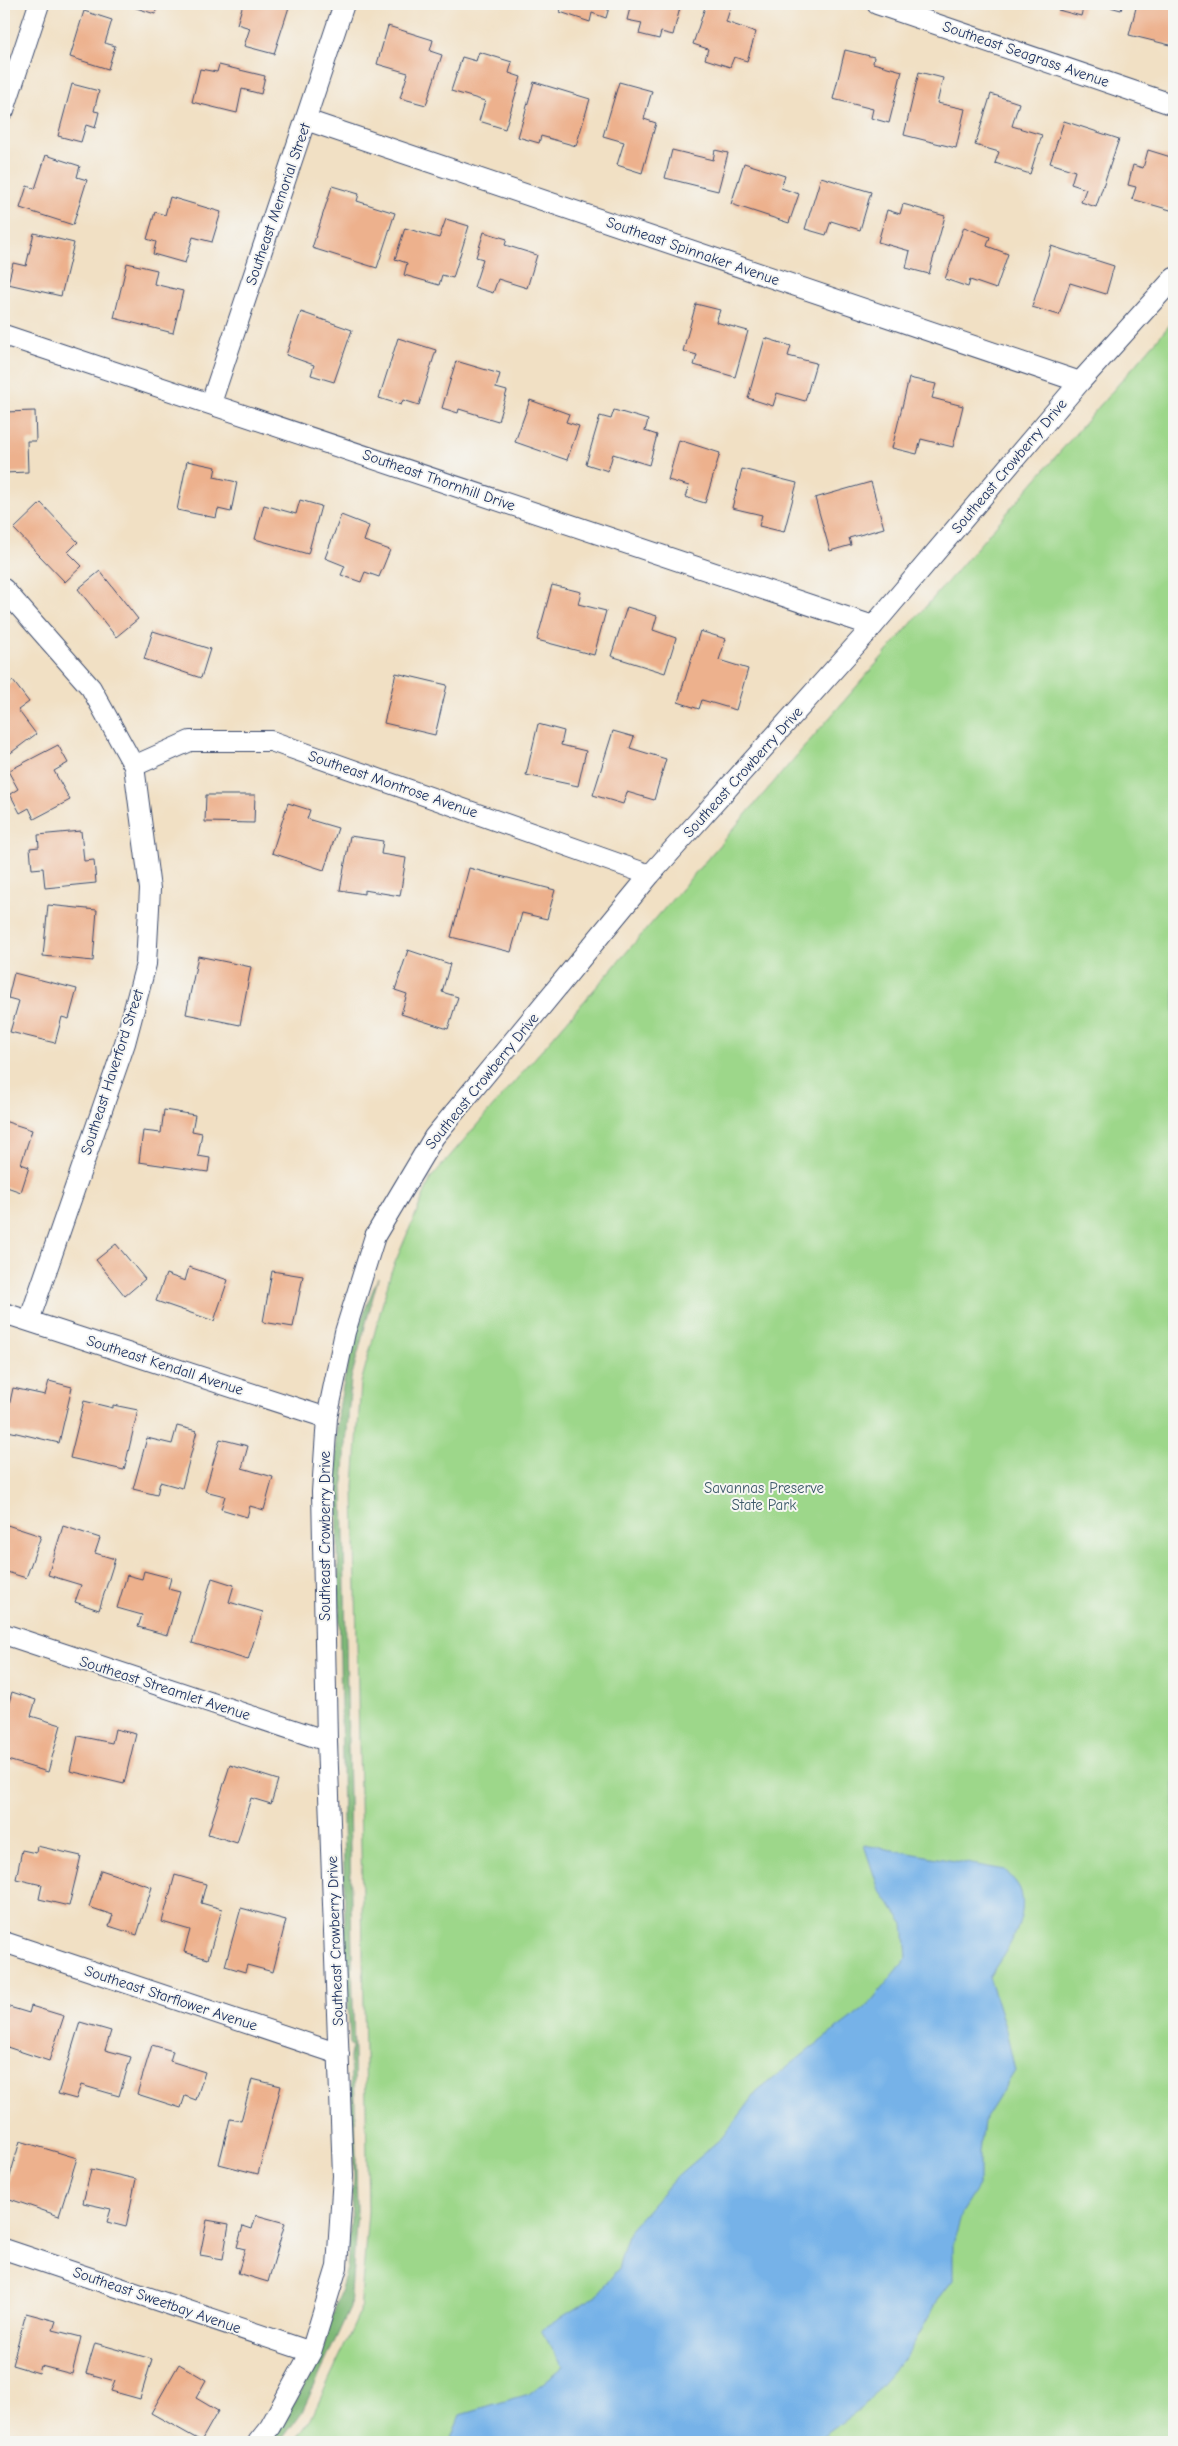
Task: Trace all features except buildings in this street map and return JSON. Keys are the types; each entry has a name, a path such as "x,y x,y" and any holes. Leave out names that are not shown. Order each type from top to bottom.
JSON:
{"street":[{"path":"4,110 40,4"},
{"name":"Southeast Memorial Street","path":"211,403 344,4"},
{"name":"Southeast Seagrass Avenue","path":"877,4 1174,105"},
{"name":"Southeast Spinnaker Avenue","path":"306,120 1080,382"},
{"name":"Southeast Crowberry Drive","path":"258,2442 270,2427 311,2352 337,2267 343,2176 327,1741 322,1492 327,1418 345,1332 375,1236 434,1137 650,875 873,626 1080,382 1174,278"},
{"name":"Southeast Thornhill Drive","path":"4,335 873,626"},
{"name":"Southeast Haverford Street","path":"4,590 91,688 134,766 150,889 146,964 125,1043 29,1321"},
{"name":"Southeast Montrose Avenue","path":"134,766 190,741 271,741 650,875"},
{"name":"Southeast Kendall Avenue","path":"4,1313 327,1418"},
{"name":"Southeast Streamlet Avenue","path":"4,1634 327,1741"},
{"name":"Southeast Starflower Avenue","path":"4,1942 339,2054"},
{"name":"Southeast Sweetbay Avenue","path":"4,2249 311,2352"}],"green space":[{"name":"Savannas Preserve State Park","path":"1174,320 1174,2442 294,2442 311,2419 360,2312 368,2211 354,1486 361,1383 391,1272 431,1178"},
{"path":"378,1278 351,1379 343,1485 357,2211 350,2308 302,2412 280,2442 272,2442 316,2366 318,2367 347,2268 354,2177 350,2056 352,2046 350,2045 345,1930 336,1437 341,1396 350,1356"}],"water":[{"path":"864,1845 1005,1870 1020,1889 1023,1903 1014,1937 989,1977 1006,2030 1015,2071 983,2122 979,2152 979,2186 962,2213 953,2243 953,2280 940,2297 908,2354 860,2410 815,2442 449,2442 461,2414 529,2394 563,2367 541,2330 597,2295 618,2269 629,2231 678,2175 725,2135 757,2092 868,2005 907,1958 904,1924 878,1887"}],"waterway":[{"path":"4,2437 20,2442"}]}
